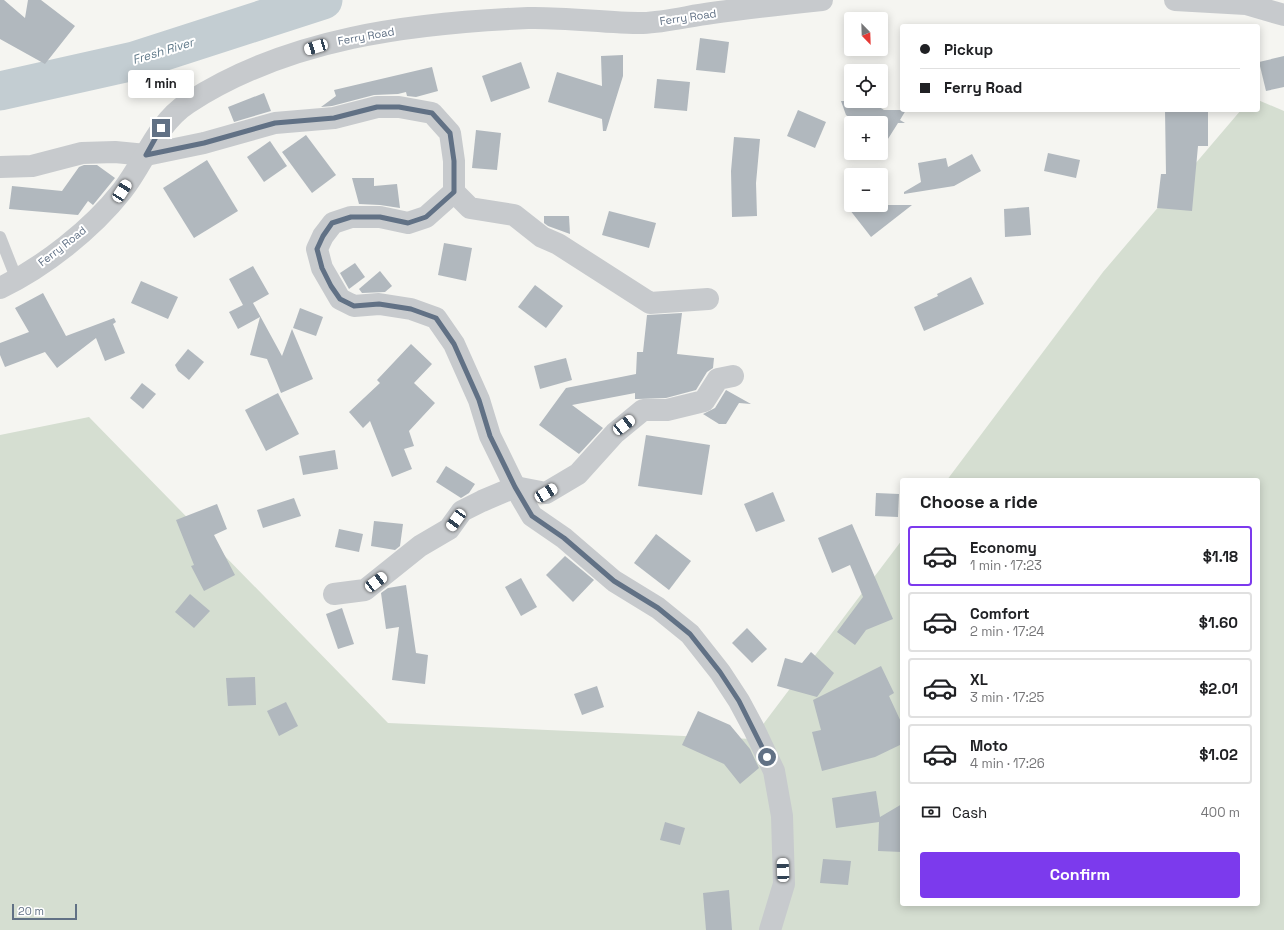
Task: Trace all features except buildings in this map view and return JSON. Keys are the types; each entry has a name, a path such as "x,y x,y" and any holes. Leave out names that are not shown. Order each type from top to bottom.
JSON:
{"street":[{"name":"Ferry Road","path":"9,284 78,237 122,191 146,155 161,128 186,104 255,66 347,38 426,26 529,18 645,23 822,0"},
{"path":"1175,0 1246,4 1284,15"},
{"path":"0,167 32,166 82,153 115,152 146,155 204,143 275,123 334,118 377,107 399,107 432,113 450,133 454,161 454,192 470,208 514,215 542,237 558,244 650,303 708,299"},
{"path":"454,192 426,217 408,223 380,217 351,217 332,223 323,236 317,249 322,268 340,299 354,306 379,304 411,309 436,318 454,344 479,400 490,436 515,487 532,516 564,538 614,581 658,608 690,634 720,672 739,701 774,771 782,816 784,884 770,930"},
{"path":"334,594 365,590 420,546 449,529 462,511 515,487 546,493 578,474 615,433 643,410 667,410 704,401 718,379 733,376"}],"lane":[{"path":"0,237 9,284"}],"shaded area":[{"path":"1260,101 1284,111 1284,930 0,930 0,435 89,417 388,723 752,739 900,543 900,906 1260,906 1260,478 948,478 1103,272 1239,112 1260,112"}],"waterway":[{"name":"Fresh River","path":"0,91 134,61 323,0"}],"route":[{"path":"161,128 146,155 204,143 275,123 334,118 377,107 399,107 432,113 450,133 454,161 454,192 426,217 408,223 380,217 351,217 332,223 323,236 317,249 322,268 331,286 340,299 354,306 379,304 411,309 436,318 454,344 479,400 490,436 515,487 532,516 564,538 614,581 658,608 690,634 720,672 739,701 767,757"}]}
